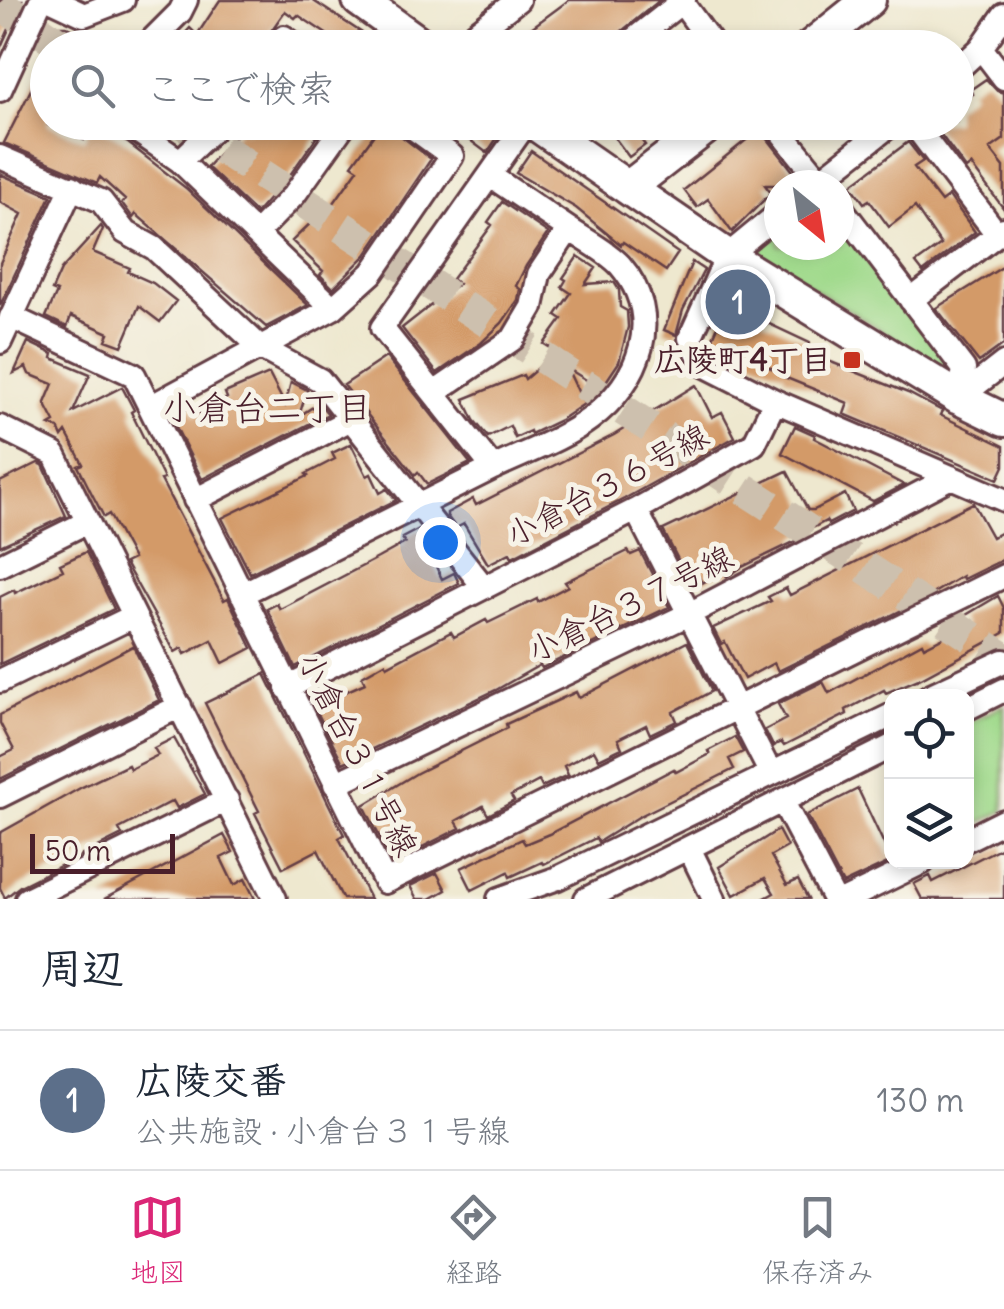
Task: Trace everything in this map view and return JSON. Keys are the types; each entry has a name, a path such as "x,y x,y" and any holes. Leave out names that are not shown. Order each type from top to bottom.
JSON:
{"street":[{"path":"0,90 41,0"},
{"path":"52,0 84,15 123,0"},
{"path":"162,30 186,0"},
{"path":"359,0 401,30"},
{"path":"832,30 869,0"},
{"path":"645,30 682,1 702,30"},
{"path":"477,30 510,2"},
{"path":"974,54 1004,15"},
{"path":"981,48 1004,78"},
{"path":"150,140 180,161 333,308"},
{"path":"180,161 202,140"},
{"path":"256,234 294,195 333,140"},
{"path":"150,407 333,308 372,273 452,156 430,140"},
{"path":"493,468 382,328 518,140"},
{"path":"557,140 727,256 959,398 1004,420"},
{"path":"628,188 690,140"},
{"path":"787,140 809,170"},
{"path":"835,170 872,140"},
{"path":"912,300 1001,231 927,140"},
{"path":"0,157 101,201 125,232 154,248 260,348 320,380 483,586"},
{"path":"242,594 589,420 624,388 640,358 643,316 638,291 618,262 492,177"},
{"path":"0,342 72,187"},
{"path":"854,225 964,369 959,398"},
{"path":"764,226 727,256 690,338 704,365 1004,500"},
{"path":"434,393 513,339 532,307 539,274 569,230"},
{"name":"小倉台３１号線","path":"11,318 134,375 385,882 1004,576"},
{"path":"959,398 1004,363"},
{"name":"小倉台３６号線","path":"287,688 636,510 754,444 775,400"},
{"path":"196,500 351,418"},
{"path":"0,426 54,454 273,898"},
{"name":"小倉台３７号線","path":"336,784 689,614 951,477"},
{"path":"636,510 770,774"},
{"path":"0,565 87,522"},
{"path":"0,681 134,616"},
{"path":"944,689 1004,661"},
{"path":"974,705 1004,690"},
{"path":"0,796 180,706"},
{"path":"499,899 558,878 884,719"},
{"path":"586,899 884,750"},
{"path":"27,899 226,800"},
{"path":"783,802 834,899"},
{"path":"974,836 1004,821"},
{"path":"689,848 714,899"},
{"path":"847,899 909,869"}],"green space":[{"path":"764,235 764,257 760,255 758,240"},
{"path":"854,237 953,368 937,365 768,260 854,260"},
{"path":"1004,705 1004,811 974,826 974,779 974,720"}],"building":[{"path":"0,0 22,0 0,49"},
{"path":"220,0 312,0 358,30 320,30 285,11 272,30 200,30"},
{"path":"569,0 660,0 623,30 528,30"},
{"path":"986,79 1004,93 1004,139 990,149 1004,167 1004,209 971,165 966,169 945,140 974,140 974,87"},
{"path":"30,92 30,140 128,143 187,189 308,305 266,327 136,214 133,218 122,203 125,200 100,177 97,183 4,143"},
{"path":"231,140 314,140 256,213 207,167"},
{"path":"370,140 406,140 431,159 366,255 333,288 320,275 323,271 292,241 320,214 324,217 358,169 352,165"},
{"path":"470,140 496,140 487,153"},
{"path":"616,140 643,140 645,145 629,157"},
{"path":"746,140 769,140 792,170 764,170 764,200 732,232 708,199 697,207 684,190"},
{"path":"908,142 923,161 914,167 941,202 949,196 975,232 923,272 916,263 941,245 915,207 889,227 869,200 864,203 854,183"},
{"path":"531,151 678,253 666,271 623,242 621,245 576,208 516,173"},
{"path":"0,174 51,196 0,306 0,263 22,214 0,202"},
{"path":"502,202 548,233 526,266 516,286 520,289 518,300 502,323 481,343 437,373 402,328 458,284 452,279 492,225 488,222"},
{"path":"101,226 93,252 130,268 128,272 153,283 176,301 160,322 139,306 122,346 106,340 109,333 71,316 67,327 46,317 61,270"},
{"path":"578,256 596,268 585,284 614,282 619,290 620,307 627,311 628,327 619,362 601,389 567,368 584,404 560,420 515,438 510,426 488,437 464,399 523,375 525,379 557,352 544,344 562,319 556,315 571,293 562,287 566,280 563,278"},
{"path":"692,262 704,270 683,310 676,335 664,330"},
{"path":"1004,266 1004,344 979,362 936,308"},
{"path":"733,290 751,299 744,312 810,343 806,352 908,393 942,411 940,415 1004,446 1004,466 998,479 844,414 848,403 784,377 785,374 734,352 731,359 714,353 710,345"},
{"path":"28,342 53,354 52,358 90,374 73,412 122,387 164,479 161,480 252,648 223,663 212,640 185,654 182,648 175,652 125,563 133,559 109,514 104,517 66,432 62,437 58,428 50,425 55,422 45,403 53,384 29,374 26,367 14,373"},
{"path":"386,357 470,463 427,484 418,472 415,475 344,385"},
{"path":"269,374 285,405 291,382 307,390 299,416 319,403 328,414 202,479 171,417 191,407 195,415 227,398 225,393"},
{"path":"696,385 712,417 722,412 735,437 624,499 512,557 510,553 488,564 464,524 456,528 447,516 473,499 476,505 614,435"},
{"path":"795,426 904,485 873,501 782,453"},
{"path":"351,444 380,493 387,489 396,500 250,573 222,518 308,476 335,459 332,453"},
{"path":"38,463 43,465 66,516 0,546 0,482"},
{"path":"787,471 808,510 845,494 853,511 828,524 826,521 727,577 724,571 702,583 698,576 689,581 663,530"},
{"path":"973,503 992,537 1004,531 1004,559 963,579 962,576 778,671 774,663 744,679 713,628 771,601 768,597 786,588 790,595"},
{"path":"419,529 430,544 426,546 442,579 454,573 459,583 295,667 267,609 277,604 280,609 378,558 405,543 402,538"},
{"path":"628,551 631,555 640,551 669,607 542,668 540,665 343,763 314,706 365,683 362,676 385,663 387,666 451,632 454,637 486,620 488,623 537,599 538,602 568,586 565,582"},
{"path":"86,552 114,609 0,664 0,597 63,570 60,564"},
{"path":"998,596 1004,608 1004,633 921,678 895,689 884,689 846,710 847,714 784,746 781,742 773,746 765,730 786,719 778,704 823,682 829,693 922,643 924,647 965,626 961,618"},
{"path":"687,642 712,691 673,712 677,721 650,734 646,725 618,739 622,748 599,759 594,750 564,766 568,775 542,787 539,781 511,796 514,801 488,815 483,806 456,821 460,828 392,862 364,805 417,773 507,728 506,724 576,692 579,698"},
{"path":"133,646 159,700 0,779 0,757 14,750 0,715"},
{"path":"265,674 344,835 339,838 370,899 343,899 318,850 283,868 255,813 259,811 205,703"},
{"path":"735,737 743,752 729,759 734,769 640,816 598,842 596,838 544,864 510,877 508,872 472,890 461,868 522,839 525,844 549,834 674,769 676,772"},
{"path":"174,738 205,794 177,808 173,801 119,829 122,835 20,886 5,898 0,888 0,833 82,787 158,755 154,748"},
{"path":"858,789 884,844 884,865 843,884 807,815"},
{"path":"778,830 787,847 771,856 787,885 798,880 808,899 763,899 774,893 765,878 734,895 719,867"},
{"path":"224,835 233,852 221,858 234,885 245,879 255,899 104,899"},
{"path":"1004,846 1004,899 922,899 914,884 930,876 933,882 959,869 974,869 974,861"},
{"path":"437,873 446,890 430,899 417,899 410,886"}],"tunnel":[{"path":"0,4 39,30"},
{"path":"209,140 1004,658"}],"place":[{"name":"広陵交番","path":"738,302"},
{"name":"広陵町4丁目","path":"852,360"}],"district":[{"name":"小倉台二丁目","path":"267,408"}]}
